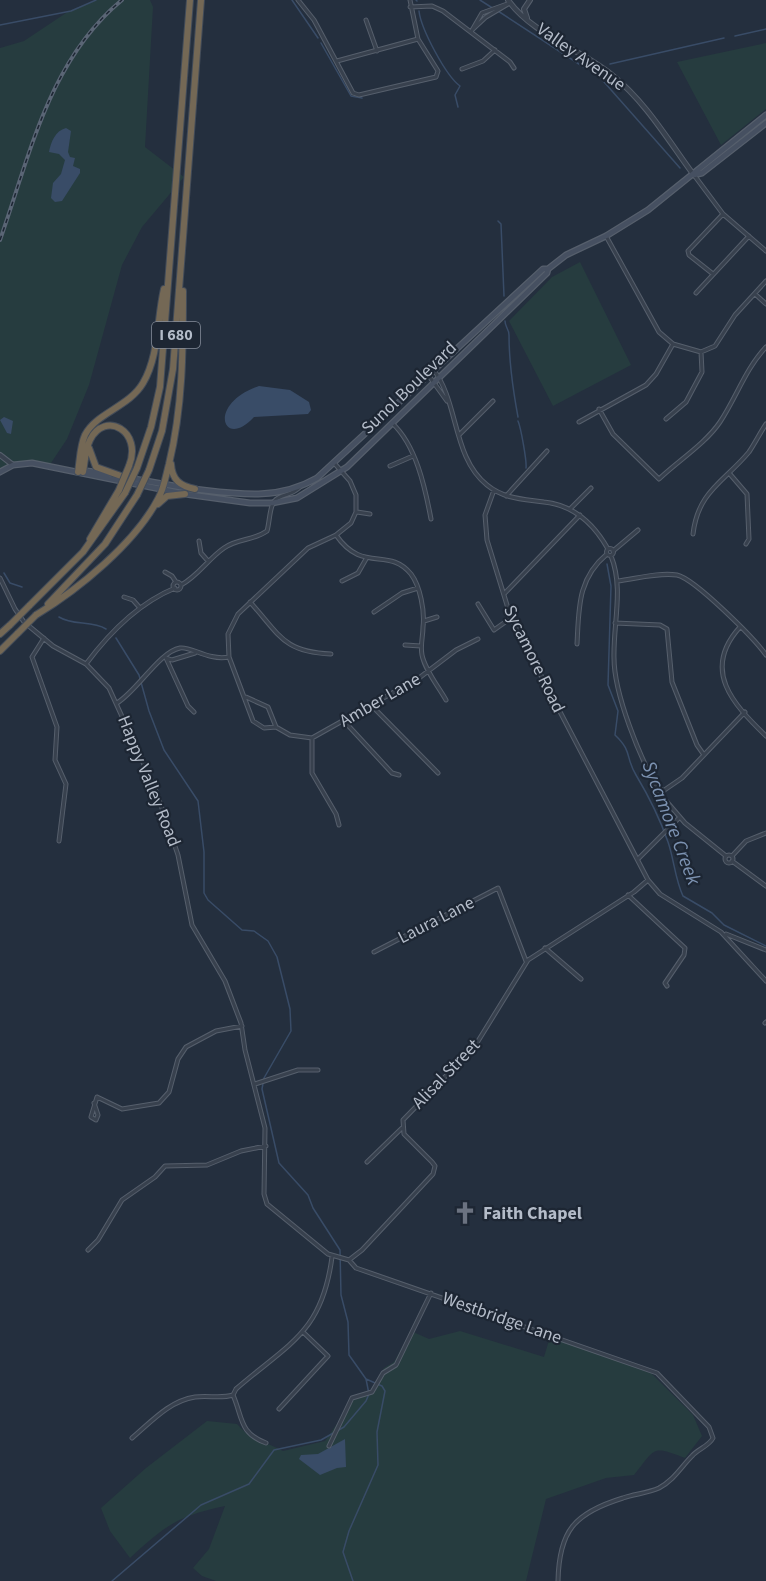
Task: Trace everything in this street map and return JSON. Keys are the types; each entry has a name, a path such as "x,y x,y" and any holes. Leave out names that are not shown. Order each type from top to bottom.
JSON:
{"highway":[{"name":"I 680","path":"122,491 137,468 151,428 159,387 190,0"},
{"name":"I 680","path":"0,651 99,552 137,495 162,431 171,390 201,0"},
{"path":"138,527 158,501 171,455 180,410 183,373 182,246"},
{"path":"80,472 86,434 94,424 130,400 147,376 168,277"},
{"path":"0,634 70,566 122,491 134,446 123,430 116,427 103,428 89,442 80,472"},
{"path":"89,442 89,455 96,467 122,476"},
{"path":"171,455 175,479 184,487 195,489"},
{"path":"36,615 103,564 163,499 185,494"}],"main road":[{"name":"Sunol Boulevard","path":"694,175 698,167 766,115"},
{"name":"Sunol Boulevard","path":"80,472 122,476 185,494 250,503 272,503 307,494 341,471 547,273 548,269 566,255 606,236 648,210 694,175 702,173 766,123"},
{"name":"Sunol Boulevard","path":"80,472 162,486 260,495 300,487 334,464 433,369 543,269 548,269"},
{"path":"512,307 512,302 529,282"},
{"path":"0,472 13,465 32,463 80,472"}],"street":[{"path":"298,0 314,20 353,93 359,96 436,77 438,71 418,39 410,0"},
{"path":"471,32 488,12 509,1 516,0"},
{"path":"527,19 524,9 530,0"},
{"name":"Valley Avenue","path":"509,1 527,19 606,70 624,85 694,175"},
{"path":"410,7 437,8 495,50 514,68"},
{"path":"366,20 376,51"},
{"path":"337,61 418,39"},
{"path":"462,69 483,61 495,50"},
{"path":"694,175 723,214 766,251"},
{"path":"713,274 689,255 688,251 723,214"},
{"path":"606,236 659,332 673,344 701,352 715,346 735,315 766,281"},
{"path":"696,293 749,236"},
{"path":"755,294 766,304"},
{"path":"579,422 645,385 656,374 673,344"},
{"path":"599,409 613,435 659,479 719,424 766,347"},
{"path":"666,419 686,402 702,372 701,352"},
{"path":"433,369 443,382 447,401 467,458 477,476 494,490 506,496 546,502 570,509 597,531 609,549 613,551"},
{"path":"428,374 447,401"},
{"path":"459,435 493,401"},
{"path":"392,423 406,439 413,456 431,519"},
{"path":"693,534 696,513 712,486 750,450 766,424"},
{"path":"506,496 547,451"},
{"path":"0,455 13,465"},
{"path":"390,466 413,456"},
{"path":"334,464 356,495 356,512 351,523 336,536 308,548 238,614 228,634 229,657 246,697 247,711 253,721 264,728 276,727 290,735 312,738 312,773 336,814 339,825"},
{"path":"729,472 747,494 748,539 746,544"},
{"name":"Sunol Boulevard","path":"272,503 278,498 292,495 300,487"},
{"path":"570,509 591,488"},
{"name":"Sycamore Road","path":"494,490 485,514 487,540 511,618 648,880"},
{"path":"86,664 102,644 154,597 175,588 179,589 225,546 241,540 256,539 267,531 272,503"},
{"path":"356,512 370,514"},
{"path":"504,594 580,515"},
{"path":"577,644 581,591 589,573 638,530"},
{"path":"336,536 350,552 366,559 391,560 400,564 413,576 418,588 424,621 421,646 423,659 446,699"},
{"path":"199,541 201,553 208,561"},
{"path":"609,549 617,581 614,657 618,687 661,791 680,818 726,856 732,856"},
{"path":"342,581 358,573 366,559"},
{"path":"165,572 181,585"},
{"path":"617,581 669,575 684,577 740,627 766,655"},
{"name":"Happy Valley Road","path":"0,578 15,609 44,638 86,664 101,678 117,703 169,821 192,925 206,953 225,981 242,1026 245,1050 263,1116 266,1146 264,1194 267,1204 332,1257 349,1260"},
{"path":"175,588 176,582"},
{"path":"374,612 402,593 418,588"},
{"path":"124,597 133,600 140,608"},
{"path":"250,602 289,645 304,653 331,654"},
{"path":"478,604 494,630 511,618"},
{"path":"424,621 437,617"},
{"path":"615,623 660,625 667,629 672,682 697,745 704,755"},
{"path":"740,627 724,650 721,671 731,695 766,736"},
{"path":"44,638 33,652 33,663 57,727 55,760 66,783 59,841"},
{"name":"Amber Lane","path":"312,738 430,671 456,650 478,639"},
{"path":"405,645 421,646"},
{"path":"117,703 138,686 173,650 183,647 216,660 229,657"},
{"path":"166,658 172,660 195,653"},
{"path":"166,658 188,706 194,712"},
{"path":"246,697 268,707 276,727"},
{"path":"371,705 438,773"},
{"path":"661,791 682,778 745,712"},
{"path":"344,721 392,773 399,776"},
{"path":"638,859 680,818"},
{"path":"732,861 732,856 746,841 766,833"},
{"path":"726,856 726,862 732,861 766,886"},
{"path":"648,880 660,894 721,932 766,950"},
{"name":"Alisal Street","path":"349,1260 362,1250 433,1174 435,1166 408,1140 402,1128 408,1114 476,1046 526,962 648,880"},
{"name":"Laura Lane","path":"374,951 498,888 526,962"},
{"path":"628,895 685,948 684,955 665,983 667,986"},
{"path":"721,932 766,981"},
{"path":"545,948 581,979"},
{"path":"94,1103 99,1115 96,1120 91,1117 94,1103 98,1096 122,1109 159,1103 169,1092 178,1059 186,1047 216,1031 242,1026"},
{"path":"255,1084 298,1070 318,1070"},
{"path":"367,1162 402,1128"},
{"path":"88,1250 98,1240 122,1200 155,1177 165,1166 184,1164 200,1167 241,1151 266,1146"},
{"path":"132,1438 167,1408 182,1400 197,1396 222,1398 233,1395 241,1384 304,1333 324,1297 332,1257"},
{"name":"Westbridge Lane","path":"349,1260 356,1268 657,1373 709,1427 713,1438 691,1456 667,1483 609,1503 573,1525 560,1547 558,1581"},
{"path":"329,1446 352,1398 369,1393 387,1369 396,1365 431,1293"},
{"path":"279,1409 328,1356 304,1333"},
{"path":"233,1395 240,1420 249,1436 266,1443"}],"green space":[{"path":"96,0 150,0 153,7 145,147 184,177 142,227 122,265 89,385 67,439 49,466 16,466 0,474 0,48 24,41 69,11"},
{"path":"766,43 766,109 721,145 677,62"},
{"path":"580,262 631,365 553,406 509,321 552,277"},
{"path":"411,1331 429,1339 460,1331 544,1357 550,1337 651,1373 693,1415 702,1436 685,1458 666,1451 655,1452 646,1459 634,1475 606,1478 546,1499 526,1581 216,1581 202,1576 193,1568 209,1549 225,1506 183,1518 163,1530 130,1558 110,1531 101,1508 146,1468 207,1421 237,1424 253,1438 283,1451 325,1441 343,1415 351,1397 370,1391 384,1368 394,1362"}],"water":[{"path":"66,128 71,131 68,152 70,157 75,158 73,166 80,169 80,173 62,201 55,202 51,198 53,183 61,174 65,160 59,154 49,152 56,134"},
{"path":"259,386 290,390 309,402 311,410 308,414 254,417 243,426 234,429 228,427 225,421 226,413 232,403 242,394"},
{"path":"4,417 13,421 11,434 7,433 0,420"},
{"path":"345,1439 346,1467 320,1475 299,1459 301,1455 318,1454"}],"waterway":[{"path":"0,25 71,11 96,0"},
{"path":"292,0 318,38"},
{"path":"480,0 494,9"},
{"name":"Sycamore Creek","path":"419,11 424,29 435,51 448,73 460,86 455,95 458,107"},
{"path":"498,11 585,68"},
{"path":"735,36 766,29"},
{"path":"610,64 724,38"},
{"path":"321,43 351,96 362,98"},
{"path":"597,74 680,168"},
{"name":"Sycamore Creek","path":"498,221 501,224 504,296"},
{"name":"Sycamore Creek","path":"505,321 509,333 518,417"},
{"name":"Sycamore Creek","path":"518,421 526,468"},
{"name":"Sycamore Creek","path":"607,564 611,586 608,685 618,711 615,735 627,750 633,769 661,825 683,896 712,913 724,925 766,946"},
{"path":"4,573 10,583 22,587"},
{"path":"59,617 106,629"},
{"path":"116,638 139,675 149,711 164,750 198,801 204,852 204,893 208,900 242,930 254,931 268,941 277,957 290,1009 291,1031 264,1078 262,1089 279,1163 308,1195 313,1208 340,1250 341,1295 348,1322 349,1355 366,1379 382,1386 385,1391 377,1432 378,1465 349,1531 343,1552 353,1581"},
{"path":"112,1581 201,1505 249,1484 274,1450 321,1440 344,1427 366,1401 369,1394 366,1379"}],"railway":[{"path":"0,240 33,143 59,80 76,51 97,24 122,0"}],"place":[{"name":"Faith Chapel","path":"465,1213"}]}
